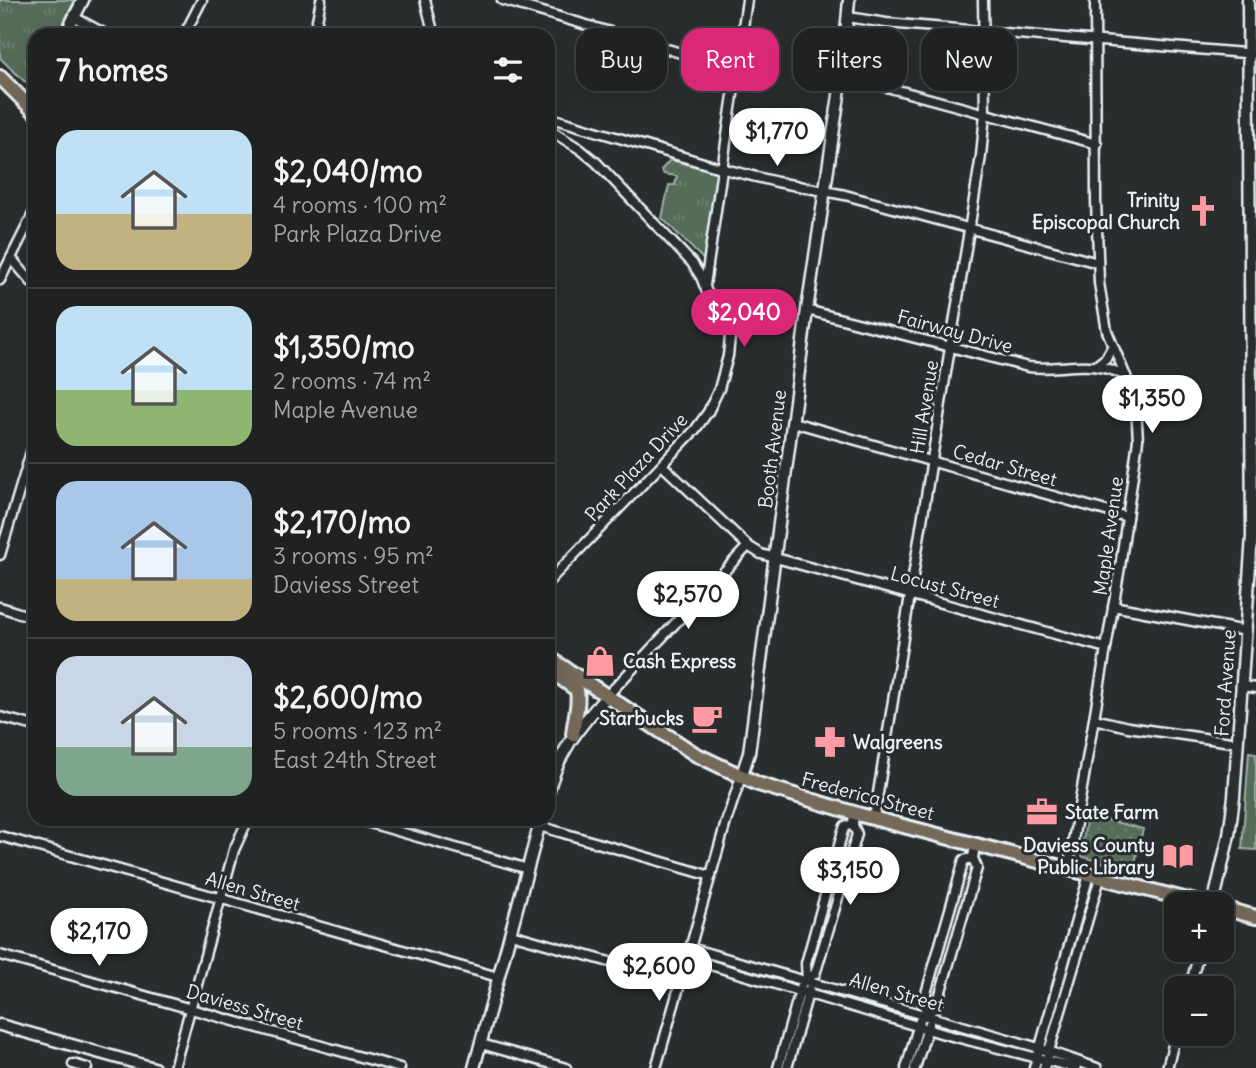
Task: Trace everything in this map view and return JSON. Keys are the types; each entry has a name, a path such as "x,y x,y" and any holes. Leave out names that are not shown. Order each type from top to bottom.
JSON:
{"main road":[{"path":"0,76 28,99"},
{"name":"Frederica Street","path":"555,662 695,754 741,777 854,819 874,818 974,852 1068,870 1164,894"},
{"path":"555,674 577,690 579,699 574,714 573,735"},
{"path":"1234,911 1256,917"}],"street":[{"path":"68,28 83,0"},
{"path":"188,28 202,0"},
{"path":"315,28 321,0"},
{"path":"425,0 432,28"},
{"path":"502,0 681,53"},
{"path":"743,28 747,0"},
{"name":"Booth Avenue","path":"847,28 849,0"},
{"name":"Hill Avenue","path":"984,0 984,28"},
{"name":"Maple Avenue","path":"1068,870 1138,440 1132,391 1112,347 1103,316 1098,263 1095,0"},
{"name":"Ford Avenue","path":"1216,892 1229,835 1246,631 1253,580 1253,151 1252,54 1248,0"},
{"path":"74,17 94,28"},
{"path":"848,17 955,28"},
{"path":"1017,34 1252,54"},
{"path":"705,285 735,91"},
{"name":"Booth Avenue","path":"741,777 750,753 807,310 840,91"},
{"path":"901,91 1097,144"},
{"name":"Hill Avenue","path":"874,818 981,156 985,91"},
{"path":"555,119 724,169 825,191 1098,263"},
{"name":"Park Plaza Drive","path":"555,133 596,162 692,263 710,300 732,328 719,389 708,412 695,430 555,575"},
{"path":"0,280 28,224"},
{"path":"11,258 28,278"},
{"name":"Fairway Drive","path":"807,310 1028,367 1097,365 1109,367 1126,376"},
{"path":"1097,365 1106,358 1112,347"},
{"name":"Cedar Street","path":"793,422 1127,517"},
{"path":"0,555 28,462"},
{"path":"555,771 559,758 573,735 748,546 662,465"},
{"name":"Locust Street","path":"748,546 761,554 1106,648"},
{"path":"1113,606 1246,631"},
{"path":"0,607 28,616"},
{"path":"1242,686 1256,688"},
{"path":"0,717 28,724"},
{"path":"1094,719 1128,727 1238,743"},
{"path":"659,1067 680,982 741,777"},
{"path":"778,1068 806,984 817,968 857,834 854,819 843,831 806,963 806,984 787,1068"},
{"path":"174,1068 234,849 245,826"},
{"path":"378,826 528,869"},
{"path":"474,1068 539,826"},
{"path":"550,826 711,876"},
{"name":"Allen Street","path":"0,836 498,977"},
{"path":"906,1068 918,1025 926,1015 936,1008 977,868 974,852 964,860 923,1004 926,1015 928,1028 915,1068"},
{"path":"1034,1068 1095,876"},
{"path":"1045,1065 1095,876"},
{"path":"510,934 680,982"},
{"name":"Allen Street","path":"690,948 806,984 918,1025 1037,1058 1045,1065 1076,1068"},
{"name":"Daviess Street","path":"0,955 400,1068"},
{"name":"Allen Street","path":"687,958 806,984 926,1015 1049,1051 1096,1068"},
{"path":"0,1024 154,1068"},
{"path":"481,1044 566,1068"},
{"path":"1167,1068 1173,1046"},
{"path":"73,1064 87,1068"},
{"name":"Allen Street","path":"1086,1068 1096,1068"}],"green space":[{"path":"0,0 75,0 61,28 28,28 28,82 0,58"},
{"path":"670,160 713,171 718,175 707,257 704,260 662,218 669,185 675,185 677,176 664,174 661,170"},
{"path":"1249,752 1256,753 1256,850 1242,849"},
{"path":"1087,815 1143,829 1133,871 1083,857 1081,854"}],"place":[{"name":"Trinity Episcopal Church","path":"1203,211"},
{"name":"Cash Express","path":"600,661"},
{"name":"Starbucks","path":"707,718"},
{"name":"Walgreens","path":"830,742"},
{"name":"State Farm","path":"1042,812"},
{"name":"Daviess County Public Library","path":"1178,856"}]}
